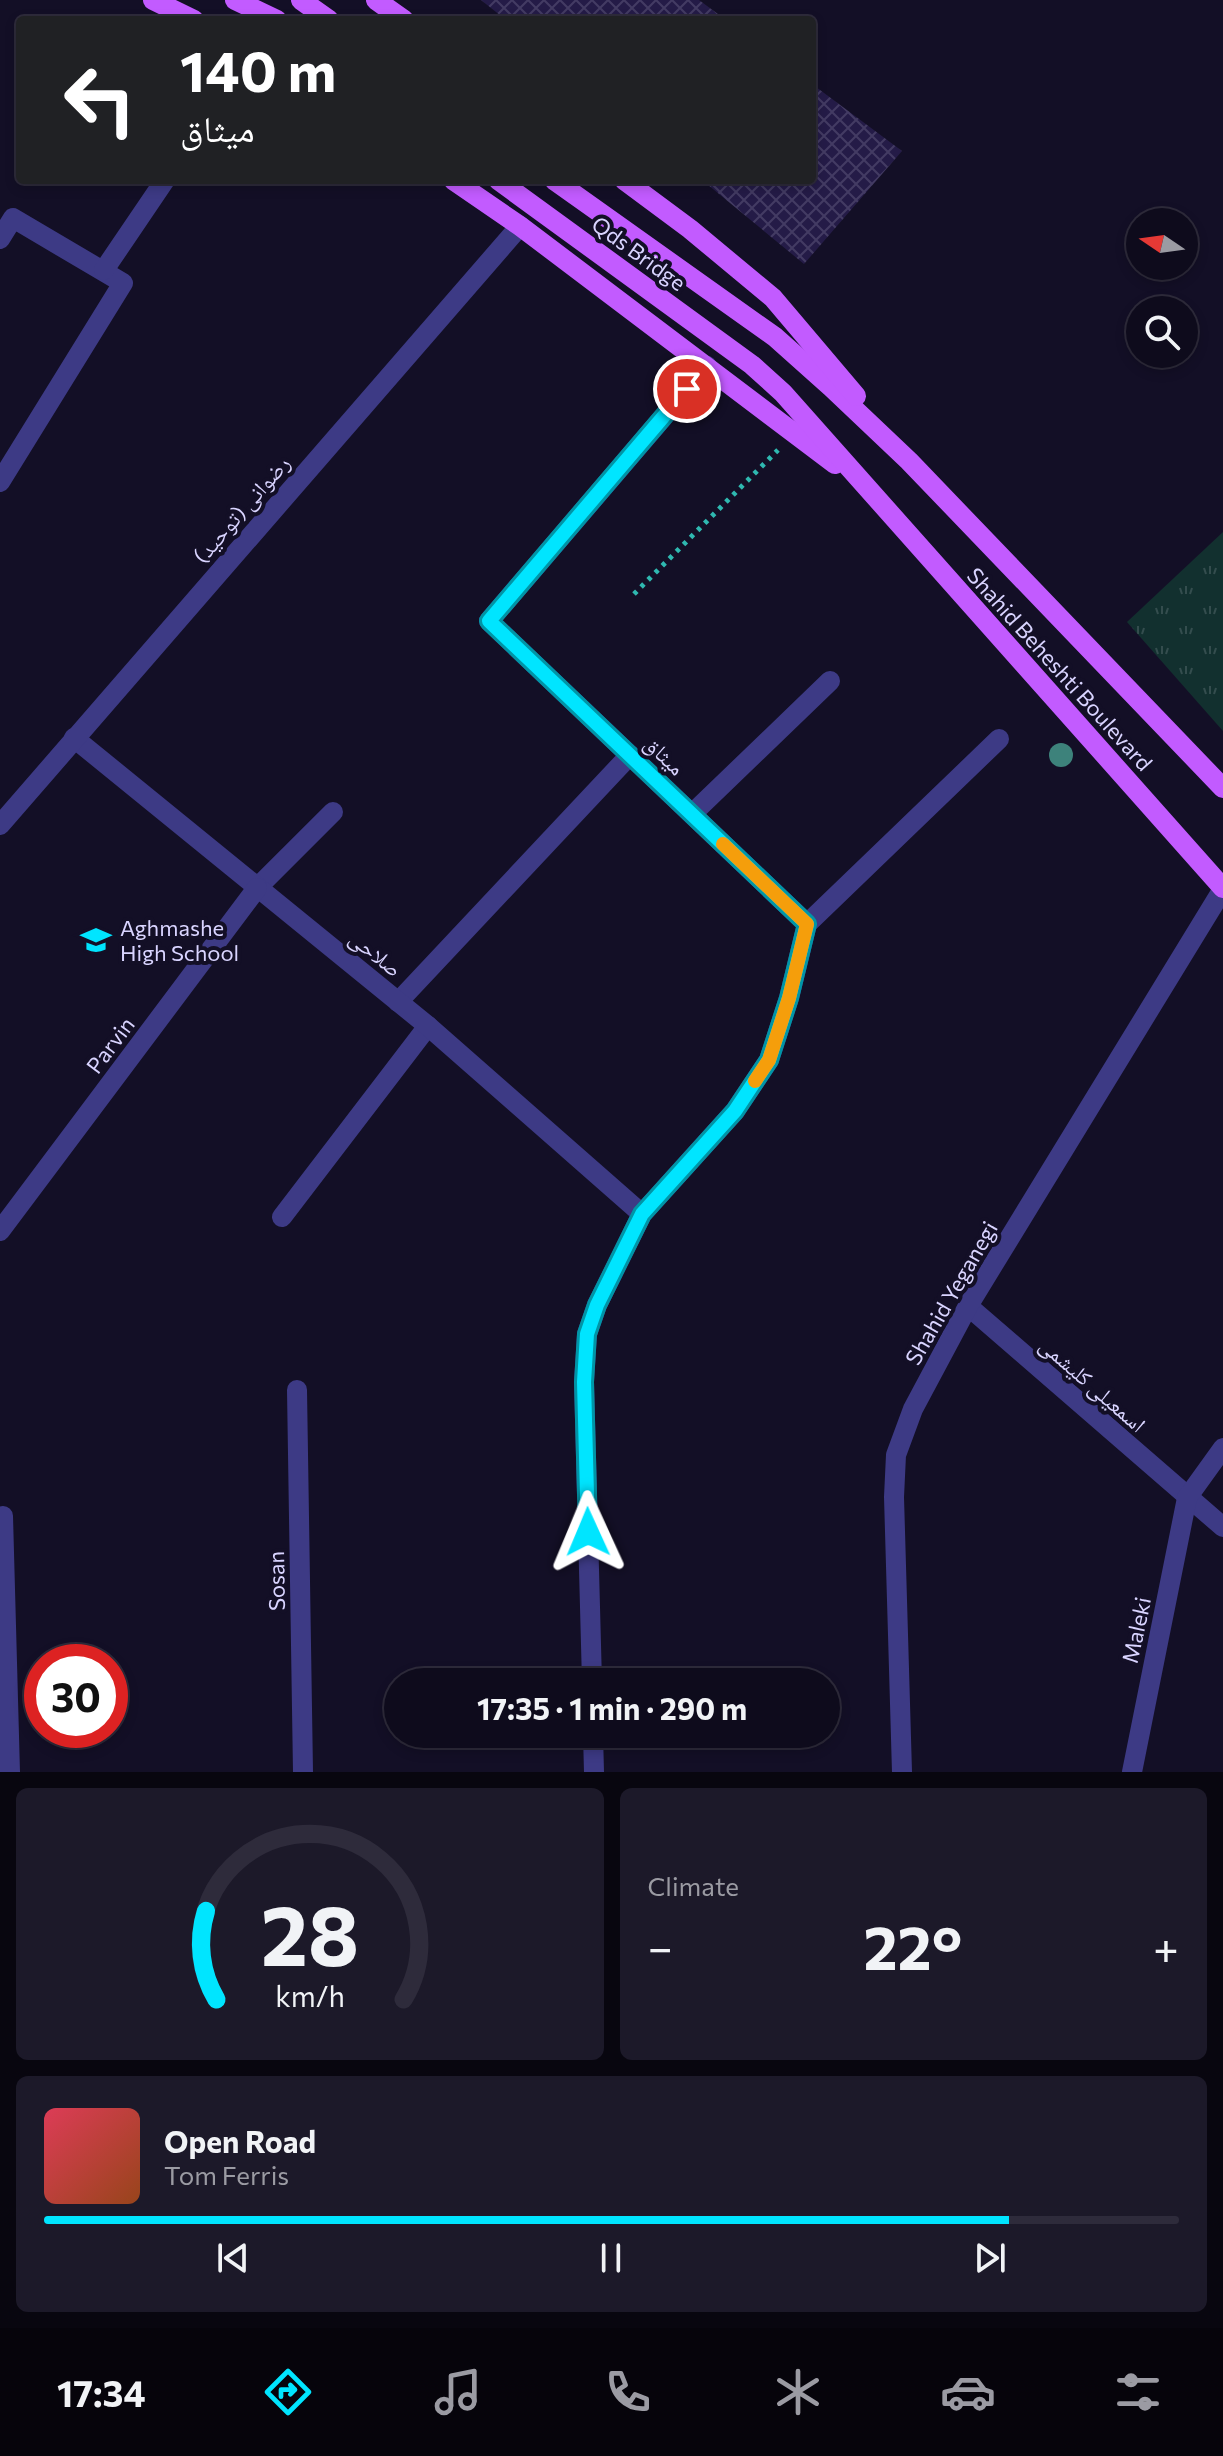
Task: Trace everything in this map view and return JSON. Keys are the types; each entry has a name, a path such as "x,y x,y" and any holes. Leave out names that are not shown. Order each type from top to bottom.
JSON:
{"main road":[{"path":"153,0 186,16"},
{"path":"235,0 269,16"},
{"path":"301,0 323,16"},
{"path":"376,0 398,16"},
{"name":"Shahid Beheshti Boulevard","path":"459,184 520,226 861,482"},
{"name":"Qds Bridge","path":"503,184 752,365"},
{"name":"Qds Bridge","path":"560,184 775,337"},
{"name":"Shahid Beheshti Boulevard","path":"629,184 690,229 773,298 909,461"},
{"name":"Shahid Beheshti Boulevard","path":"775,337 909,461 1223,788"},
{"name":"Shahid Beheshti Boulevard","path":"752,365 809,420 1223,888"}],"street":[{"path":"104,270 162,184"},
{"path":"0,239 13,218 123,283 0,482"},
{"name":"رضوانی (توحید)","path":"0,825 520,226"},
{"name":"میثاق","path":"707,366 489,621 807,924"},
{"path":"692,814 830,681"},
{"name":"صلاحی","path":"74,738 428,1026 642,1214"},
{"path":"592,1668 584,1382 587,1334 597,1305 642,1214 735,1111 769,1060 789,998 807,924 999,739"},
{"path":"398,1002 630,755"},
{"name":"Parvin","path":"0,1231 257,888 333,812"},
{"name":"Shahid Yeganegi","path":"902,1772 894,1497 896,1455 913,1409 968,1306 1223,888"},
{"path":"282,1217 428,1026"},
{"name":"اسمعیلی کلیشمی","path":"968,1306 1223,1527"},
{"name":"Sosan","path":"297,1390 303,1772"},
{"path":"1187,1498 1223,1448"},
{"name":"Maleki","path":"1132,1772 1187,1498"},
{"path":"3,1516 10,1772"},
{"path":"593,1748 594,1772"}],"path":[{"path":"634,594 794,434"}],"green space":[{"path":"1223,532 1223,731 1127,622"}],"building":[{"path":"481,0 699,0 721,16 501,16"},
{"path":"816,87 902,151 804,264 707,184 816,184"}],"slow traffic":[{"path":"723,844 807,924 789,998 769,1060 755,1081"}],"place":[{"name":"Aghmashe High School","path":"96,940"}],"route":[{"path":"588,1532 584,1382 587,1334 597,1305 642,1214 735,1111 769,1060 789,998 807,924 489,621 687,389"}]}
